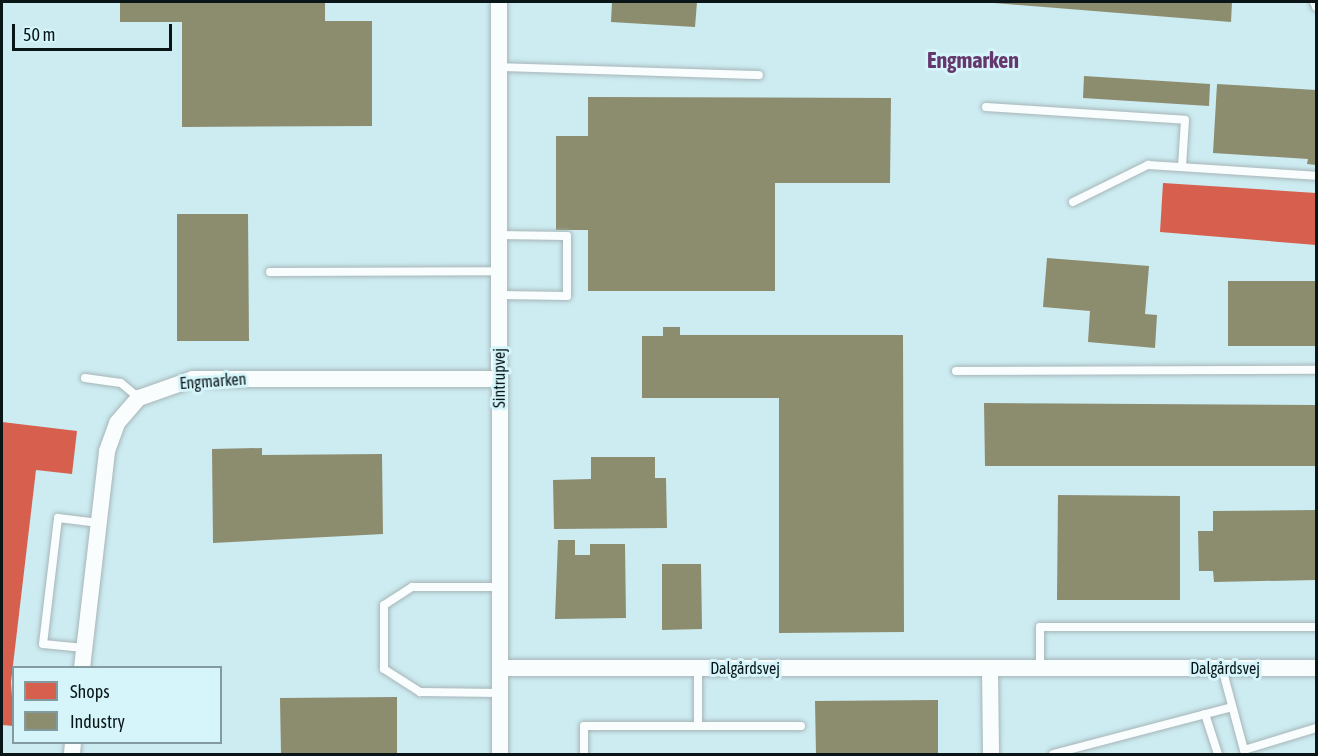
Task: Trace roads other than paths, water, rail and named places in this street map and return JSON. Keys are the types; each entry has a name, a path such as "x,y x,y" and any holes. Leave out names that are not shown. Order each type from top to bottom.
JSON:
{"street":[{"name":"Sintrupvej","path":"499,2 500,754"},
{"name":"Engmarken","path":"82,666 107,452 117,423 139,398 161,386 204,378 498,379"},
{"name":"Dalgårdsvej","path":"500,668 1317,668"},
{"path":"990,668 991,754"}],"lane":[{"path":"1314,2 1317,7"},
{"path":"499,67 759,75"},
{"path":"986,107 1185,120 1182,167"},
{"path":"1073,202 1148,165 1317,176"},
{"path":"499,295 567,296 567,236 500,235"},
{"path":"270,272 500,271"},
{"path":"956,371 1317,370"},
{"path":"84,378 121,383 139,398"},
{"path":"84,648 43,644 58,518 99,522"},
{"path":"499,587 412,587 384,605 384,669 420,692 500,693"},
{"path":"1040,668 1040,627 1317,627"},
{"path":"698,668 698,726"},
{"path":"1222,668 1244,750 1317,728"},
{"path":"1053,754 1232,706"},
{"path":"1205,714 1218,754"},
{"path":"584,754 584,726 801,726"}],"district":[{"name":"Engmarken","path":"973,61"}]}
